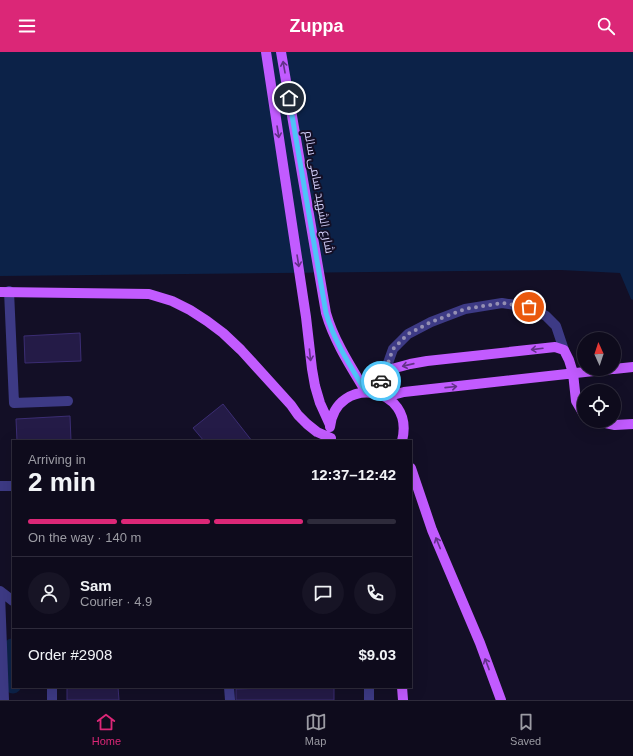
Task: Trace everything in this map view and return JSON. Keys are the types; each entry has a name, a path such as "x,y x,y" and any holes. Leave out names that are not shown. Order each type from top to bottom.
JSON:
{"main road":[{"path":"266,52 306,316 312,369 320,403 330,425 331,440"},
{"name":"شارع الشهيد سامى سالم","path":"282,52 326,313 346,358 370,393"},
{"path":"4,292 149,294 172,301 190,310 223,333 241,350 307,424 331,440"},
{"path":"370,393 388,370 410,364 555,347 564,350 569,360 573,373 577,403"},
{"path":"621,368 633,367"},
{"path":"385,397 404,392 577,373"},
{"path":"330,425 334,412 342,402 357,394 370,393 385,397 398,408 404,424 402,440"},
{"path":"621,425 633,424"},
{"path":"412,471 432,530 480,644 501,700"},
{"path":"402,688 403,700"}],"street":[{"path":"4,292 14,403 68,401"},
{"path":"388,370 388,363 393,349 408,334 431,322 465,309 502,303 529,307 546,316 556,326 564,350"},
{"path":"0,486 12,486"},
{"path":"0,591 12,600"},
{"path":"0,594 4,700"},
{"path":"52,688 52,700"},
{"path":"229,688 230,700"},
{"path":"369,688 369,700"}],"water":[{"path":"0,52 633,52 633,300 631,299 620,273 561,270 0,276"}],"building":[{"path":"80,333 81,361 25,363 24,336"},
{"path":"223,404 251,440 203,440 193,428"},
{"path":"70,416 71,440 17,440 16,419"},
{"path":"67,688 118,688 119,700 67,700"},
{"path":"334,688 334,700 236,700 236,689"}],"way so far":[{"path":"381,381 388,370 388,363 393,349 408,334 431,322 465,309 502,303 529,307"}],"route":[{"path":"289,98 328,320 346,358 366,392 374,393 381,381"}]}
